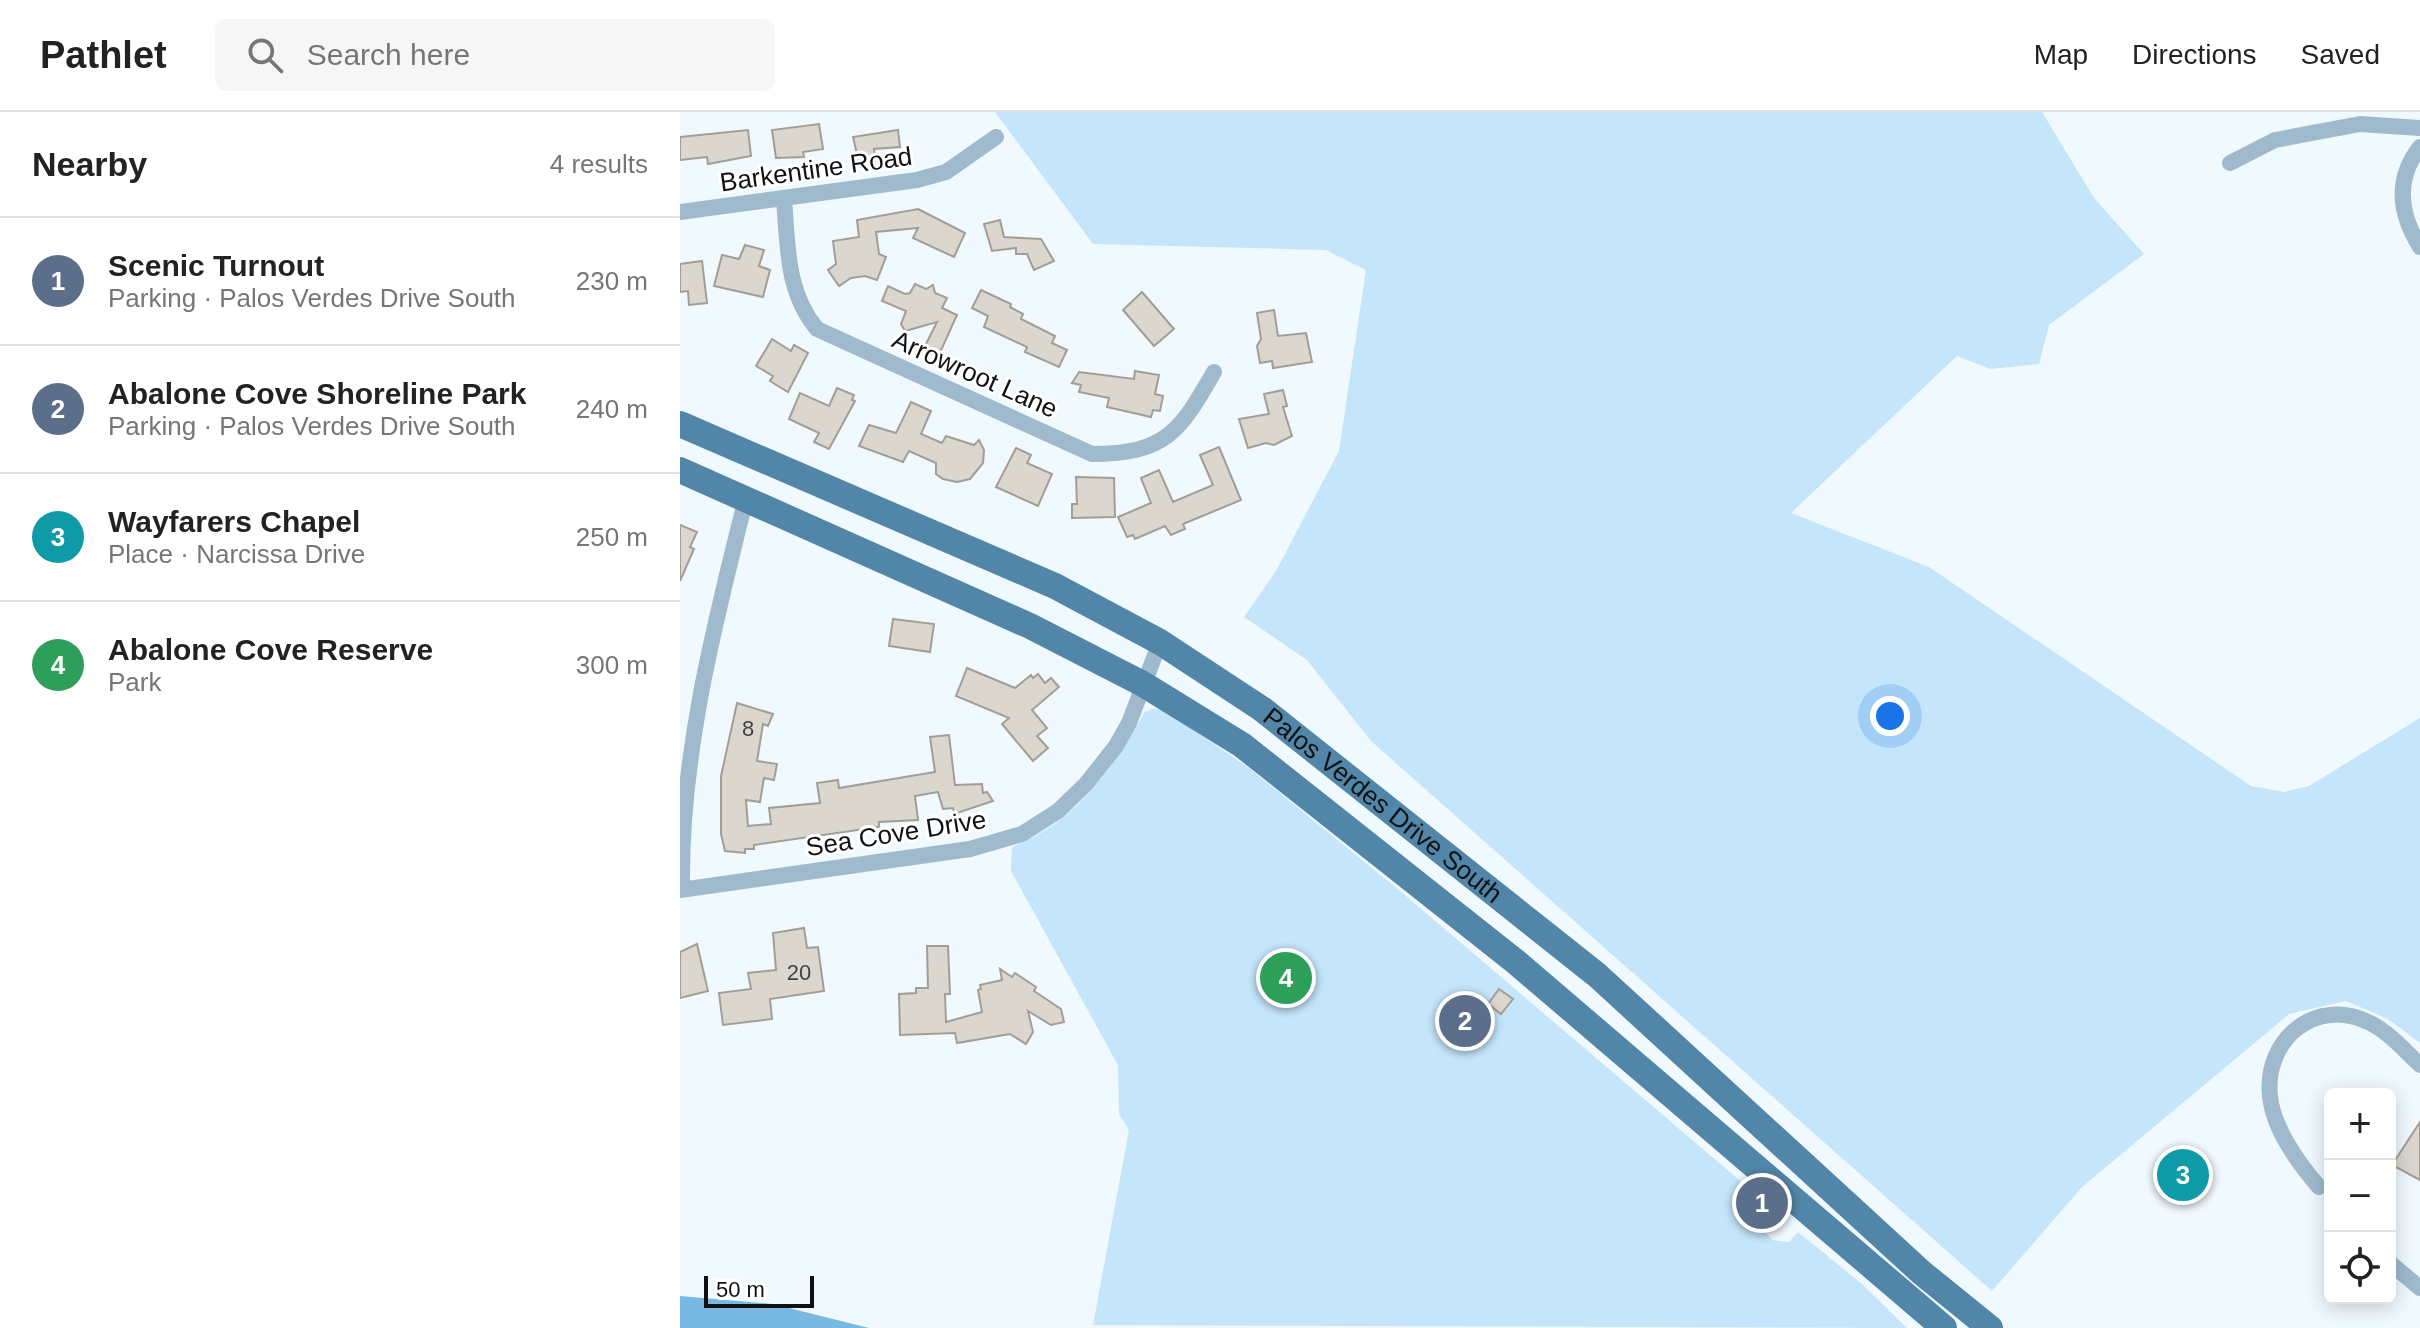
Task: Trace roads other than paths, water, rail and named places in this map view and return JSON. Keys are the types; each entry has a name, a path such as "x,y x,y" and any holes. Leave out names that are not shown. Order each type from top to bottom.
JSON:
{"main road":[{"name":"Palos Verdes Drive South","path":"680,424 1055,586 1160,642 1262,709 1597,975 1922,1273 1990,1328"},
{"name":"Palos Verdes Drive South","path":"680,470 1030,626 1143,684 1242,745 1492,943 1944,1328"}],"street":[{"path":"2230,163 2275,140 2360,118 2420,128"},
{"name":"Barkentine Road","path":"680,212 917,180 946,172 996,137"},
{"path":"2420,147 2409,161 2401,198 2412,235 2420,247"},
{"name":"Arrowroot Lane","path":"784,200 791,282 802,312 817,329 1092,454 1122,454 1161,442 1185,422 1214,372"},
{"path":"681,890 680,838 688,775 713,629 746,498"},
{"name":"Sea Cove Drive","path":"681,890 970,849 1022,834 1058,811 1086,784 1116,746 1160,642"},
{"path":"2319,1187 2284,1136 2270,1096 2273,1063 2281,1043 2308,1021 2325,1014 2342,1014 2372,1023 2420,1065"},
{"path":"2396,1268 2420,1288"}],"water":[{"path":"680,1296 773,1304 869,1328 680,1328"}],"place":[{"name":"Abalone Cove Reserve","path":"1286,978"},
{"name":"Abalone Cove Shoreline Park","path":"1465,1021"},
{"name":"Wayfarers Chapel","path":"2183,1175"},
{"name":"Scenic Turnout","path":"1762,1203"}]}
